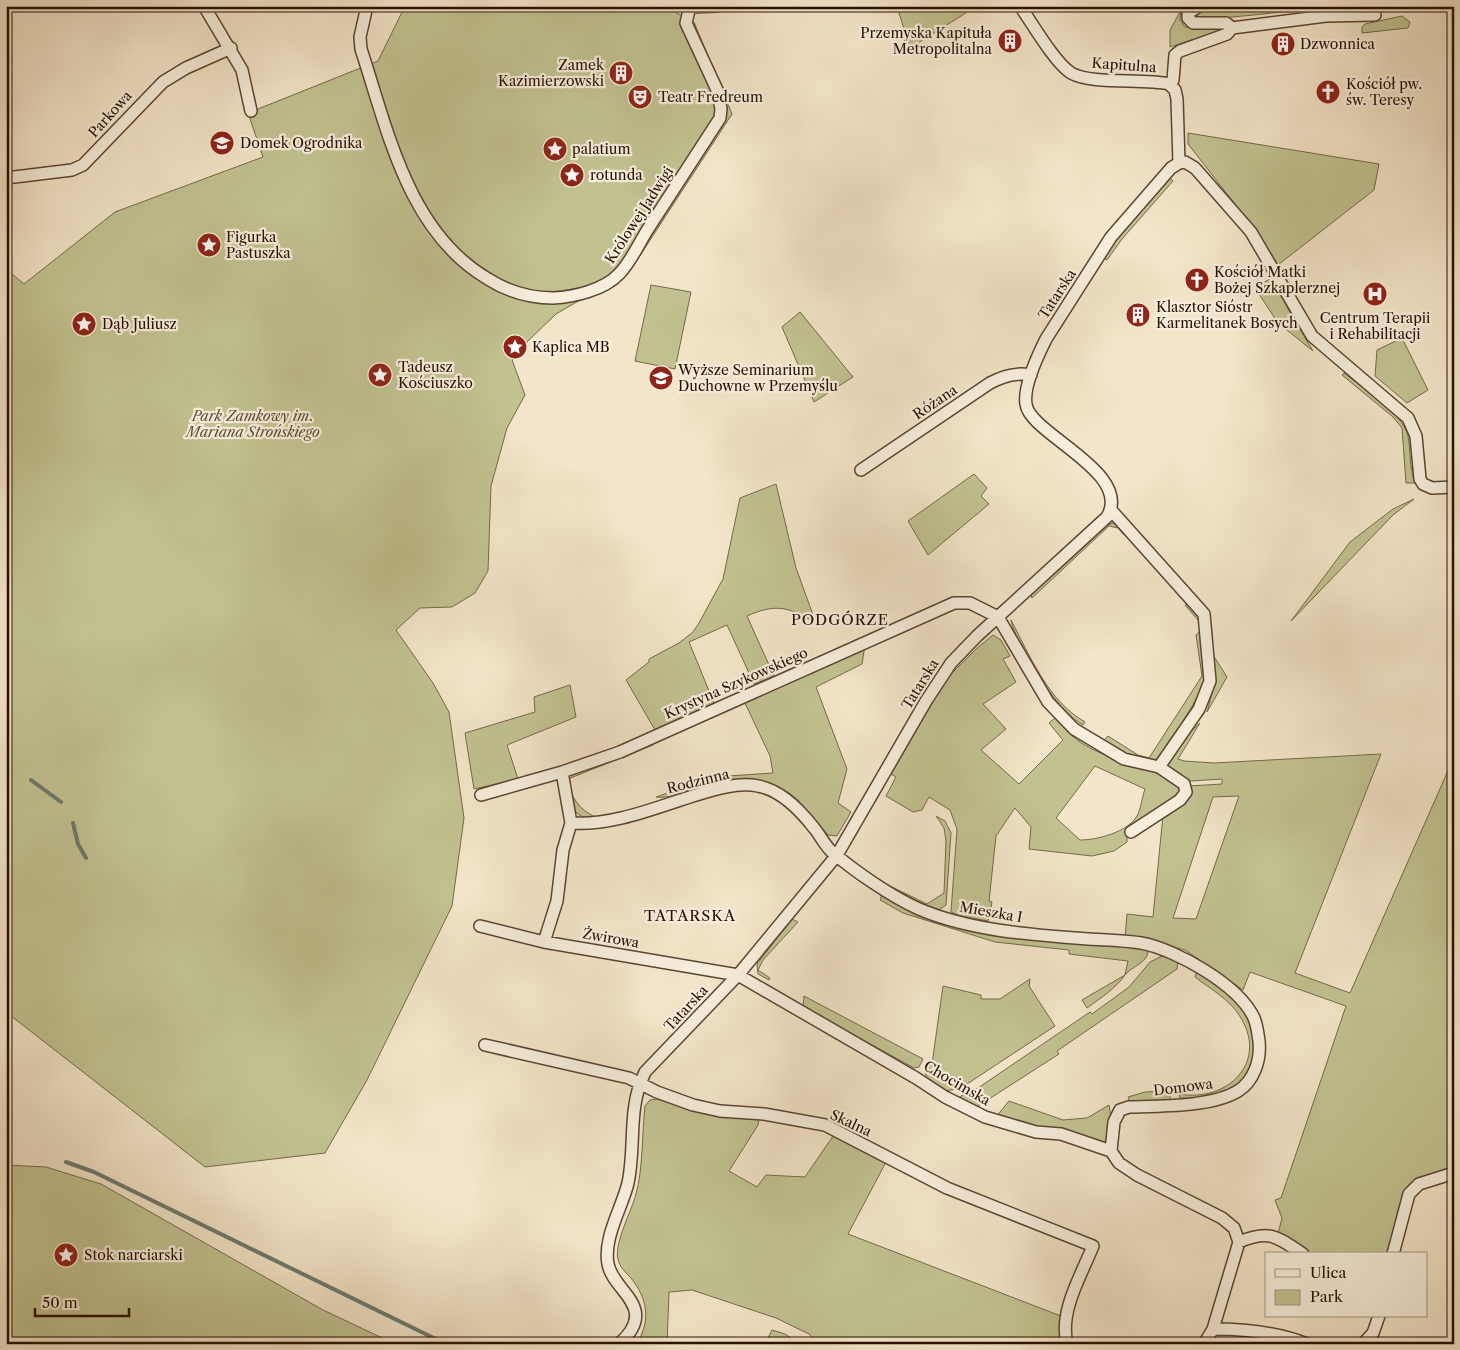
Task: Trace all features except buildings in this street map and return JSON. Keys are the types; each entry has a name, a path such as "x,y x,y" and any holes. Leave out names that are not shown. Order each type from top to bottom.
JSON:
{"street":[{"path":"204,6 242,70 251,111"},
{"name":"Królowej Jadwigi","path":"367,6 359,43 400,166 423,211 456,256 494,283 532,296 547,298 579,295 619,275 720,118 721,109 718,92 686,23 690,7"},
{"path":"690,7 717,6"},
{"name":"Kapitulna","path":"1020,6 1060,63 1072,73 1088,78 1169,84"},
{"path":"1199,6 1188,13 1188,18 1193,23 1226,23 1232,28"},
{"path":"1375,15 1326,16 1232,28 1227,34 1180,51 1175,56 1173,80 1169,84 1176,94 1179,162 1185,162 1195,168 1251,232 1312,336 1408,418 1416,436 1423,484 1432,488 1454,487"},
{"name":"Parkowa","path":"6,178 72,170 83,165 163,82 186,68 230,48"},
{"name":"Tatarska","path":"619,1344 626,1338 634,1321 634,1309 630,1296 608,1265 608,1256 612,1224 627,1183 640,1084 645,1072 738,975 837,855 946,669 998,616 1107,516 1111,510 1108,490 1096,471 1028,410 1026,399 1031,375 1046,339 1111,237 1171,168 1179,162"},
{"name":"Różana","path":"861,470 990,383 1006,376 1031,375"},
{"path":"1111,510 1204,614 1210,681 1199,709 1159,767"},
{"name":"Krystyna Szykowskiego","path":"482,795 562,772 620,752 954,603 970,602 998,616"},
{"path":"998,616 1048,702 1074,729 1124,759 1159,767 1184,784 1186,792 1180,800 1131,832"},
{"path":"544,942 557,901 564,850 571,823 562,772"},
{"name":"Rodzinna","path":"571,823 603,822 716,789 756,786 779,794 801,813 829,848 837,855"},
{"name":"Mieszka I","path":"837,855 918,908 947,919 1024,933 1142,943 1157,948"},
{"name":"Żwirowa","path":"480,926 544,942 738,975"},
{"name":"Domowa","path":"1111,1151 1114,1122 1120,1110 1130,1107 1208,1101 1226,1096 1239,1091 1257,1068 1260,1049 1258,1033 1254,1018 1246,1004 1234,992 1184,959 1157,948"},
{"name":"Chocimska","path":"738,975 916,1078 945,1097 985,1117 1036,1132 1061,1134 1111,1151 1118,1163 1137,1175 1222,1218 1234,1228 1239,1242"},
{"name":"Skalna","path":"485,1045 629,1078 694,1105 720,1111 764,1114 825,1126 947,1188 1092,1246 1066,1313 1064,1329 1067,1344"},
{"path":"1394,1252 1409,1194 1419,1184 1454,1173"},
{"path":"1204,1344 1213,1329 1239,1242 1258,1236 1272,1235 1300,1252"},
{"path":"1363,1344 1373,1333 1378,1318"},
{"path":"1213,1329 1242,1330 1292,1338 1307,1344"}],"green space":[{"name":"Park Zamkowy im. Mariana Strońskiego","path":"405,6 675,6 675,12 694,22 732,114 630,271 556,314 527,342 520,355 512,360 525,395 507,428 491,486 488,571 475,593 452,607 420,608 396,630 433,683 449,712 464,818 452,906 367,1080 325,1153 205,1167 6,1012 6,269 24,284 115,212 263,157 248,113 378,61"},
{"path":"911,6 977,6 910,48 899,13"},
{"path":"1228,6 1374,6 1372,11 1337,7 1219,18 1202,19 1197,17 1197,13"},
{"path":"1181,10 1180,20 1185,27 1223,27 1225,29 1170,47 1170,30"},
{"path":"1402,16 1410,22 1408,28 1362,33 1362,27 1365,24"},
{"path":"1188,133 1379,164 1374,190 1278,265 1256,231 1188,144"},
{"path":"1170,178 1173,181 1122,239 1107,260 1104,258 1119,236"},
{"path":"1273,277 1288,309 1313,351 1278,323 1255,288"},
{"path":"651,285 691,292 675,369 635,361"},
{"path":"800,312 853,377 814,402 782,327"},
{"path":"1402,338 1428,390 1407,403 1375,376 1377,350"},
{"path":"1344,373 1390,410 1404,427 1408,436 1415,483 1406,483 1402,428 1393,417 1342,375"},
{"path":"974,474 987,488 981,496 989,504 928,555 908,521"},
{"path":"776,484 796,568 816,623 790,610 774,608 747,616 774,676 754,684 727,625 689,642 714,703 655,730 626,680 649,662 649,659 679,643 693,632 723,579 740,498"},
{"path":"1414,499 1393,515 1291,621 1350,542 1393,509"},
{"path":"1113,523 1126,533 1124,535 1118,528 1109,526 1032,598 1031,595 1103,527"},
{"path":"1189,604 1195,608 1204,627 1185,605"},
{"path":"1011,620 1041,677 1060,702 1085,722 1083,725 1062,707 1029,662"},
{"path":"1204,627 1206,682 1166,751 1158,760 1139,760 1102,742 1108,736 1138,755 1149,758 1202,676 1196,635"},
{"path":"993,635 1001,640 1010,656 1003,659 1016,682 983,704 1006,729 981,750 1019,784 1063,740 1049,723 1055,718 1071,735 1083,744 1110,757 1181,784 1183,793 1127,831 1127,842 1114,851 1092,856 1029,849 1031,827 1015,808 996,836 989,901 992,902 988,921 960,916 951,912 957,829 950,810 929,797 922,810 913,812 886,796 896,777 891,774 945,680","holes":["1095,766 1145,789 1140,810 1133,822 1112,834 1080,840 1056,818"]},
{"path":"865,645 862,664 816,687 847,769 838,803 851,812 837,836 828,835 798,800 788,792 764,783 751,781 725,782 700,787 672,796 656,797 713,777 773,773 770,756 744,701"},
{"path":"1213,655 1227,677 1207,712 1215,682"},
{"path":"570,685 576,717 507,745 518,779 474,789 465,733 535,712 534,697"},
{"path":"1200,723 1178,759 1184,761 1214,763 1381,754 1295,973 1350,993 1454,757 1454,1168 1417,1181 1391,1252 1309,1252 1278,1234 1282,1218 1275,1200 1281,1198 1346,1006 1250,972 1243,990 1185,950 1155,942 1125,938 1127,914 1153,917 1163,815 1189,786 1222,784 1222,779 1191,781 1168,768 1170,755","holes":["1239,796 1196,919 1173,918 1213,797"]},
{"path":"651,743 653,745 568,779 571,792 577,803 597,818 581,816 577,813 569,797 567,784 568,774"},
{"path":"936,816 945,821 951,833 946,905 939,910 921,903 888,885 927,904 944,893 946,841 944,828"},
{"path":"882,895 908,909 950,925 1146,948 1148,953 1141,963 1125,975 1128,961 1069,954 1069,950 995,942 903,913 880,900"},
{"path":"792,919 798,922 763,960 758,970 770,978 769,980 758,974 757,964"},
{"path":"1164,955 1178,959 1177,969 1057,1051 1059,1054 975,1108 959,1100 961,1096 978,1088 1090,1012 1092,1014 1129,987 1150,962"},
{"path":"1197,971 1229,994 1243,1008 1253,1024 1257,1044 1248,1073 1234,1088 1226,1093 1210,1098 1180,1098 1179,1094 1197,1095 1213,1092 1228,1085 1239,1075 1247,1063 1250,1048 1247,1032 1235,1009 1195,977"},
{"path":"1125,975 1113,989 1087,1008 1082,1000"},
{"path":"1030,979 1029,986 1055,1026 961,1088 946,1091 927,1080 925,1070 929,1063 932,1064 943,986 981,995 981,999 1000,999"},
{"path":"804,996 923,1059 919,1067 914,1068 803,1007"},
{"path":"1145,1092 1170,1092 1170,1100 1131,1105 1128,1097"},
{"path":"657,1099 722,1117 759,1119 758,1125 729,1171 757,1187 766,1175 805,1177 833,1136 886,1162 848,1234 1061,1316 1063,1344 817,1344 809,1334 776,1318 692,1290 669,1292 667,1344 636,1344 644,1327 646,1310 641,1294 620,1264 617,1252 638,1184 645,1106 650,1100"},
{"path":"1009,1101 1063,1120 1087,1118 1109,1105 1112,1122 1109,1141 1102,1144 996,1117"},
{"name":"Stok narciarski","path":"6,1165 46,1167 101,1184 323,1310 395,1344 6,1344"},
{"path":"772,1330 785,1334 800,1344 765,1344"}],"waterway":[{"path":"6,766 11,771"},
{"path":"31,780 61,802"},
{"path":"73,823 78,844 86,858"},
{"path":"66,1162 94,1172 446,1344"}],"place":[{"name":"Przemyska Kapituła Metropolitalna","path":"1010,41"},
{"name":"Dzwonnica","path":"1283,44"},
{"name":"Zamek Kazimierzowski","path":"621,73"},
{"name":"Kościół pw. św. Teresy","path":"1328,92"},
{"name":"Teatr Fredreum","path":"640,97"},
{"name":"Domek Ogrodnika","path":"222,143"},
{"name":"palatium","path":"555,149"},
{"name":"rotunda","path":"572,175"},
{"name":"Figurka Pastuszka","path":"209,245"},
{"name":"Kościół Matki Bożej Szkaplerznej","path":"1197,280"},
{"name":"Centrum Terapii i Rehabilitacji","path":"1375,294"},
{"name":"Klasztor Sióstr Karmelitanek Bosych","path":"1138,315"},
{"name":"Dąb Juliusz","path":"84,324"},
{"name":"Kaplica MB","path":"515,347"},
{"name":"Tadeusz Kościuszko","path":"380,375"},
{"name":"Wyższe Seminarium Duchowne w Przemyślu","path":"661,378"},
{"name":"Stok narciarski","path":"66,1255"}],"district":[{"name":"PODGÓRZE","path":"840,620"},
{"name":"TATARSKA","path":"690,916"}]}
